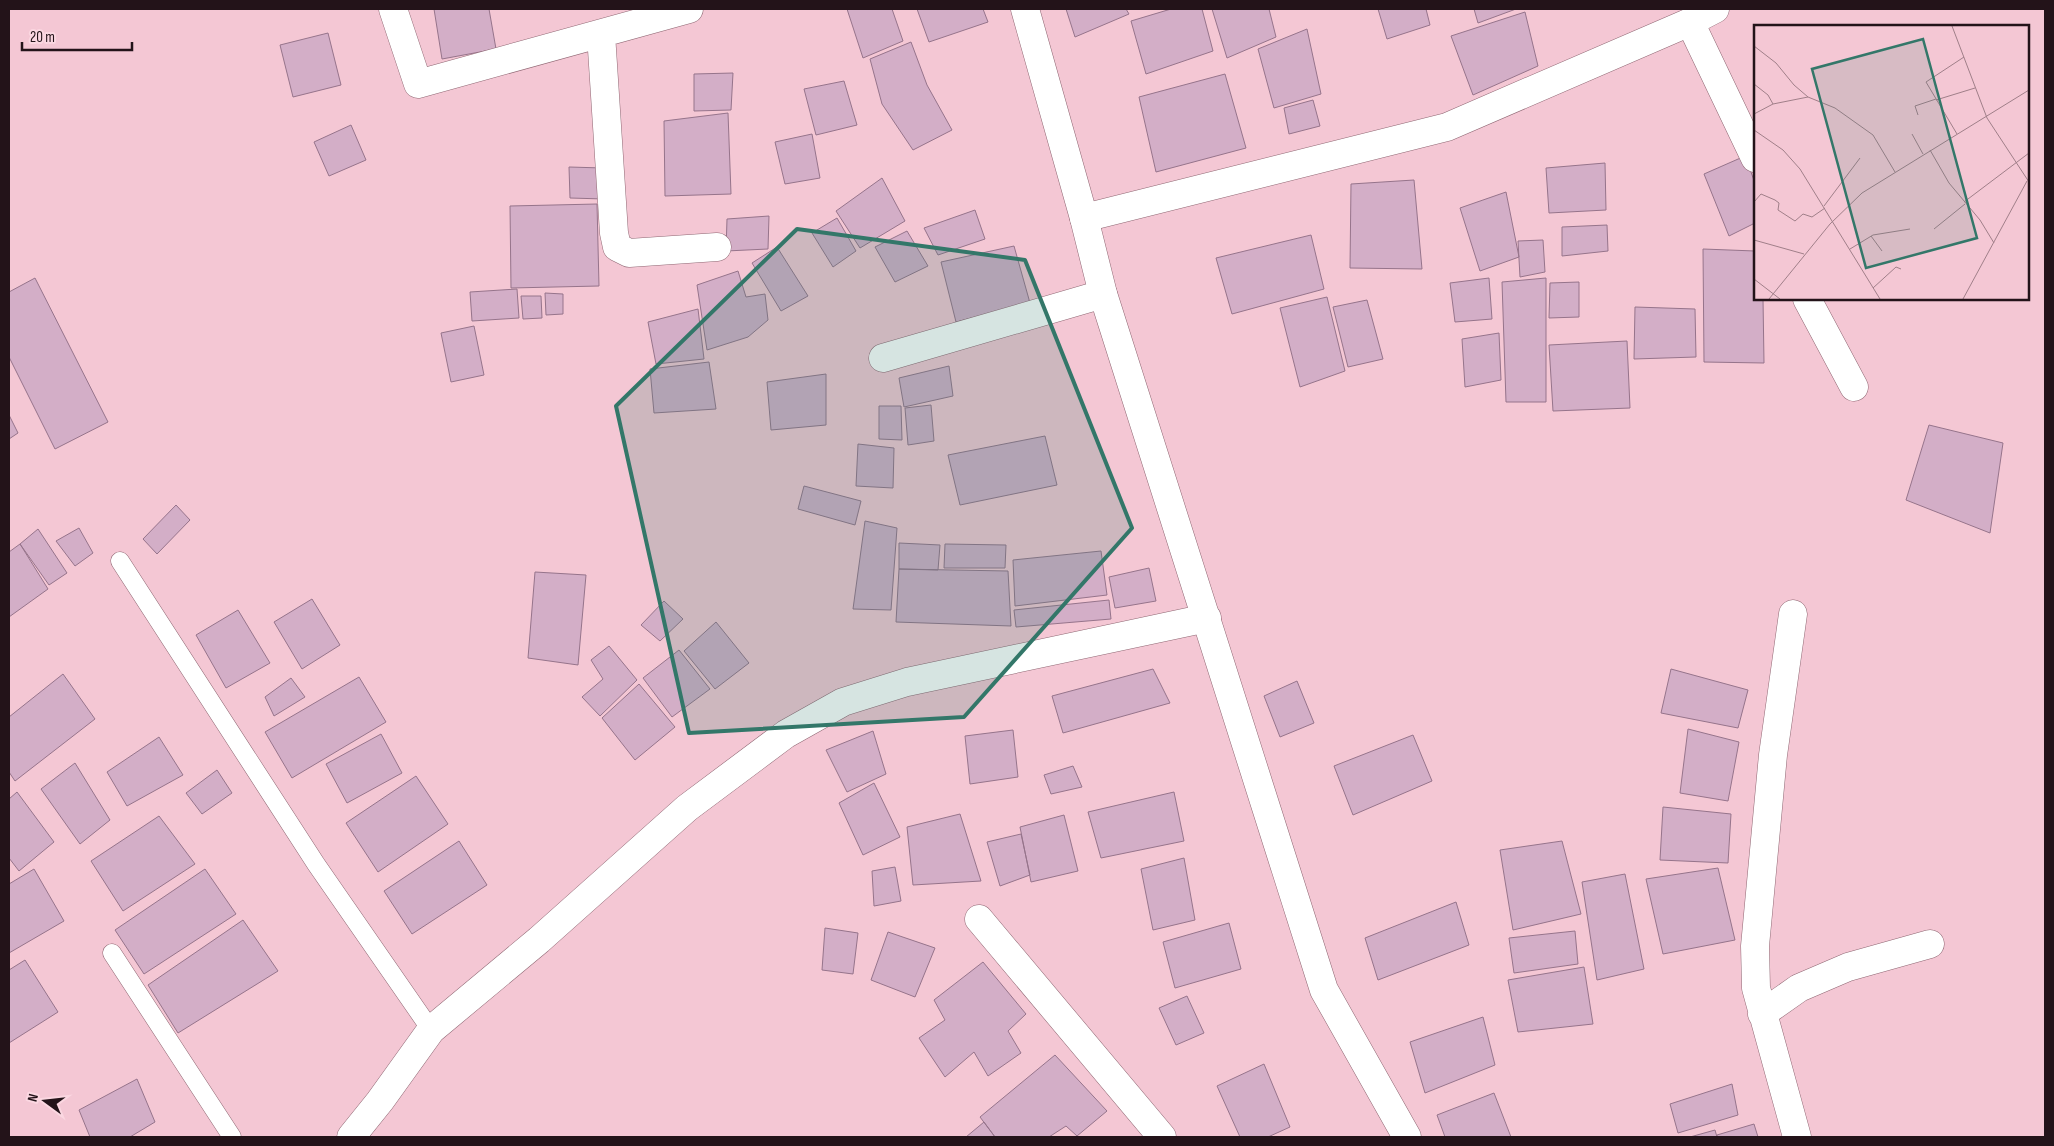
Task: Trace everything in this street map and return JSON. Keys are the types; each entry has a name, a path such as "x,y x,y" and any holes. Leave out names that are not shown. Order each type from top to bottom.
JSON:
{"street":[{"path":"393,9 418,84 610,24 689,9"},
{"path":"1025,9 1084,218 1103,294 1324,990 1407,1137"},
{"path":"1084,218 1447,127 1675,20 1715,9"},
{"path":"1675,20 1754,156"},
{"path":"610,24 614,233 617,247 629,253 717,247"},
{"path":"883,358 1103,294"},
{"path":"1808,300 1854,387"},
{"path":"1793,614 1773,755 1755,946 1756,988 1797,1137"},
{"path":"351,1137 380,1101 431,1030 539,940 687,808 786,734 843,702 907,682 1207,618"},
{"path":"979,919 1162,1137"},
{"path":"1762,1014 1799,988 1848,967 1930,944"}],"lane":[{"path":"120,561 316,864 431,1030"},
{"path":"112,953 232,1137"}],"highlighted area":[{"path":"797,229 1025,260 1132,528 964,717 689,733 616,406"}],"building":[{"path":"434,9 489,9 496,49 442,59"},
{"path":"847,9 892,9 903,41 863,58"},
{"path":"917,9 983,9 988,22 929,42"},
{"path":"1066,9 1126,9 1129,14 1075,37"},
{"path":"1171,9 1202,9 1213,51 1146,74 1131,21"},
{"path":"1212,9 1269,9 1276,37 1227,58"},
{"path":"1378,9 1426,9 1430,25 1387,39"},
{"path":"1474,9 1516,9 1478,23"},
{"path":"1525,12 1538,66 1473,95 1451,36"},
{"path":"1307,29 1321,94 1274,108 1258,49"},
{"path":"328,33 341,85 293,97 280,45"},
{"path":"911,42 927,85 952,130 913,150 882,104 870,59"},
{"path":"733,73 731,110 694,111 694,74"},
{"path":"1225,74 1246,148 1156,172 1139,97"},
{"path":"844,81 857,125 816,135 804,89"},
{"path":"1313,100 1320,126 1289,134 1284,108"},
{"path":"728,113 731,194 665,196 664,121"},
{"path":"351,125 366,160 329,176 314,142"},
{"path":"812,134 820,178 785,184 775,142"},
{"path":"1745,156 1754,180 1754,224 1729,236 1704,174"},
{"path":"1605,163 1606,210 1549,213 1546,168"},
{"path":"569,167 603,168 604,199 570,198"},
{"path":"882,178 905,221 860,248 836,211"},
{"path":"1414,180 1422,269 1350,268 1351,184"},
{"path":"1506,192 1519,257 1480,271 1460,208"},
{"path":"597,204 599,286 511,288 510,206"},
{"path":"975,210 985,239 938,255 924,228"},
{"path":"769,216 768,249 726,251 727,219"},
{"path":"837,218 856,251 833,267 812,233"},
{"path":"1607,225 1608,251 1562,256 1562,227"},
{"path":"907,231 928,266 895,282 875,247"},
{"path":"1311,235 1324,289 1232,314 1216,258"},
{"path":"1543,240 1545,272 1520,277 1518,241"},
{"path":"1014,246 1030,303 956,322 941,262"},
{"path":"777,247 808,296 781,311 752,263"},
{"path":"1703,249 1754,251 1754,300 1763,300 1764,363 1704,362"},
{"path":"738,271 746,297 765,294 768,320 748,337 707,350 697,285"},
{"path":"35,278 108,422 55,449 9,357 9,292"},
{"path":"1489,278 1492,319 1455,322 1450,283"},
{"path":"1546,278 1546,402 1506,402 1502,282"},
{"path":"1579,282 1579,317 1549,318 1550,283"},
{"path":"517,289 519,318 472,321 470,292"},
{"path":"545,293 563,294 563,314 546,315"},
{"path":"521,296 541,296 542,318 523,319"},
{"path":"1327,297 1345,371 1300,387 1280,308"},
{"path":"1367,300 1383,359 1348,367 1333,307"},
{"path":"1635,307 1695,309 1696,357 1634,359"},
{"path":"698,309 704,359 656,364 648,322"},
{"path":"474,326 484,375 451,382 441,333"},
{"path":"1499,333 1501,380 1465,387 1462,339"},
{"path":"1627,341 1630,408 1553,411 1549,345"},
{"path":"709,362 716,409 654,413 650,369"},
{"path":"949,366 953,396 904,407 899,378"},
{"path":"826,374 826,425 771,430 767,382"},
{"path":"931,405 934,441 908,445 905,408"},
{"path":"879,406 901,406 902,440 879,439"},
{"path":"9,415 18,433 9,439"},
{"path":"1929,425 2003,443 1990,533 1906,500"},
{"path":"1045,436 1057,485 960,505 948,455"},
{"path":"858,444 894,448 893,488 856,486"},
{"path":"804,486 861,501 855,525 798,509"},
{"path":"176,505 190,520 157,554 143,539"},
{"path":"865,521 897,528 891,610 853,609"},
{"path":"79,528 93,553 75,566 56,541"},
{"path":"38,529 67,573 49,585 20,544"},
{"path":"899,543 940,545 938,570 899,569"},
{"path":"20,544 48,589 9,617 9,552"},
{"path":"945,544 1006,545 1005,568 944,568"},
{"path":"1101,551 1107,595 1015,606 1013,560"},
{"path":"1149,568 1156,601 1115,608 1109,577"},
{"path":"899,569 1008,571 1011,626 896,622"},
{"path":"535,572 586,575 578,665 528,658"},
{"path":"312,599 340,645 302,669 274,622"},
{"path":"1109,600 1111,619 1016,627 1014,610"},
{"path":"664,601 683,619 660,641 641,625"},
{"path":"238,610 270,663 226,688 196,635"},
{"path":"716,622 749,663 715,689 684,651"},
{"path":"609,646 637,680 600,716 582,697 603,679 591,660"},
{"path":"679,650 710,689 672,717 643,678"},
{"path":"1153,669 1170,703 1063,733 1052,696"},
{"path":"1671,669 1748,690 1738,728 1661,713"},
{"path":"63,674 95,719 15,781 9,772 9,717"},
{"path":"359,677 386,722 292,778 265,732"},
{"path":"291,678 305,697 274,716 265,697"},
{"path":"1297,681 1314,723 1280,737 1264,696"},
{"path":"639,684 675,727 635,760 602,718"},
{"path":"1688,729 1739,742 1728,801 1680,793"},
{"path":"1013,730 1018,777 970,784 965,736"},
{"path":"873,731 886,774 847,792 826,750"},
{"path":"381,734 402,773 347,803 326,764"},
{"path":"1413,735 1432,781 1353,815 1334,766"},
{"path":"159,737 183,775 127,806 107,772"},
{"path":"75,763 110,820 80,844 41,789"},
{"path":"1073,766 1082,787 1051,794 1044,775"},
{"path":"217,770 232,793 202,814 186,793"},
{"path":"416,776 448,824 378,872 346,823"},
{"path":"874,783 900,837 863,855 839,803"},
{"path":"17,792 54,842 19,871 9,858 9,799"},
{"path":"1174,792 1184,841 1101,858 1088,812"},
{"path":"1663,807 1731,814 1728,863 1660,860"},
{"path":"960,814 981,881 913,885 907,827"},
{"path":"1064,815 1078,871 1031,882 1020,827"},
{"path":"159,816 195,864 123,911 91,861"},
{"path":"1021,834 1030,875 1000,886 987,842"},
{"path":"459,841 487,885 412,934 384,891"},
{"path":"1562,841 1581,914 1513,930 1500,850"},
{"path":"1184,858 1195,920 1153,930 1141,869"},
{"path":"895,867 901,901 874,906 872,871"},
{"path":"1718,868 1735,940 1663,954 1646,879"},
{"path":"34,869 64,921 9,953 9,884"},
{"path":"205,869 236,914 144,974 115,930"},
{"path":"1625,874 1644,969 1597,980 1582,882"},
{"path":"1456,902 1469,945 1378,980 1365,938"},
{"path":"243,920 278,971 178,1033 148,985"},
{"path":"1229,923 1241,969 1175,988 1163,942"},
{"path":"825,928 858,933 853,974 822,970"},
{"path":"1575,931 1578,964 1514,973 1509,938"},
{"path":"888,932 935,948 915,997 871,980"},
{"path":"25,960 58,1012 9,1043 9,970"},
{"path":"983,962 1026,1014 1008,1031 1021,1053 988,1076 974,1052 945,1077 919,1038 945,1020 934,1000"},
{"path":"1584,967 1593,1024 1518,1032 1508,980"},
{"path":"1187,996 1204,1033 1176,1045 1159,1008"},
{"path":"1483,1017 1495,1065 1425,1093 1410,1042"},
{"path":"1055,1055 1107,1111 1077,1136 1066,1126 1049,1137 995,1137 980,1117"},
{"path":"1264,1064 1290,1127 1268,1137 1240,1137 1217,1086"},
{"path":"137,1079 155,1122 130,1137 90,1137 79,1110"},
{"path":"1732,1084 1738,1115 1678,1133 1670,1104"},
{"path":"1494,1093 1511,1137 1445,1137 1437,1115"},
{"path":"984,1122 995,1137 966,1137"},
{"path":"1754,1124 1758,1137 1717,1137 1717,1135"},
{"path":"1715,1130 1717,1137 1690,1137"}]}
